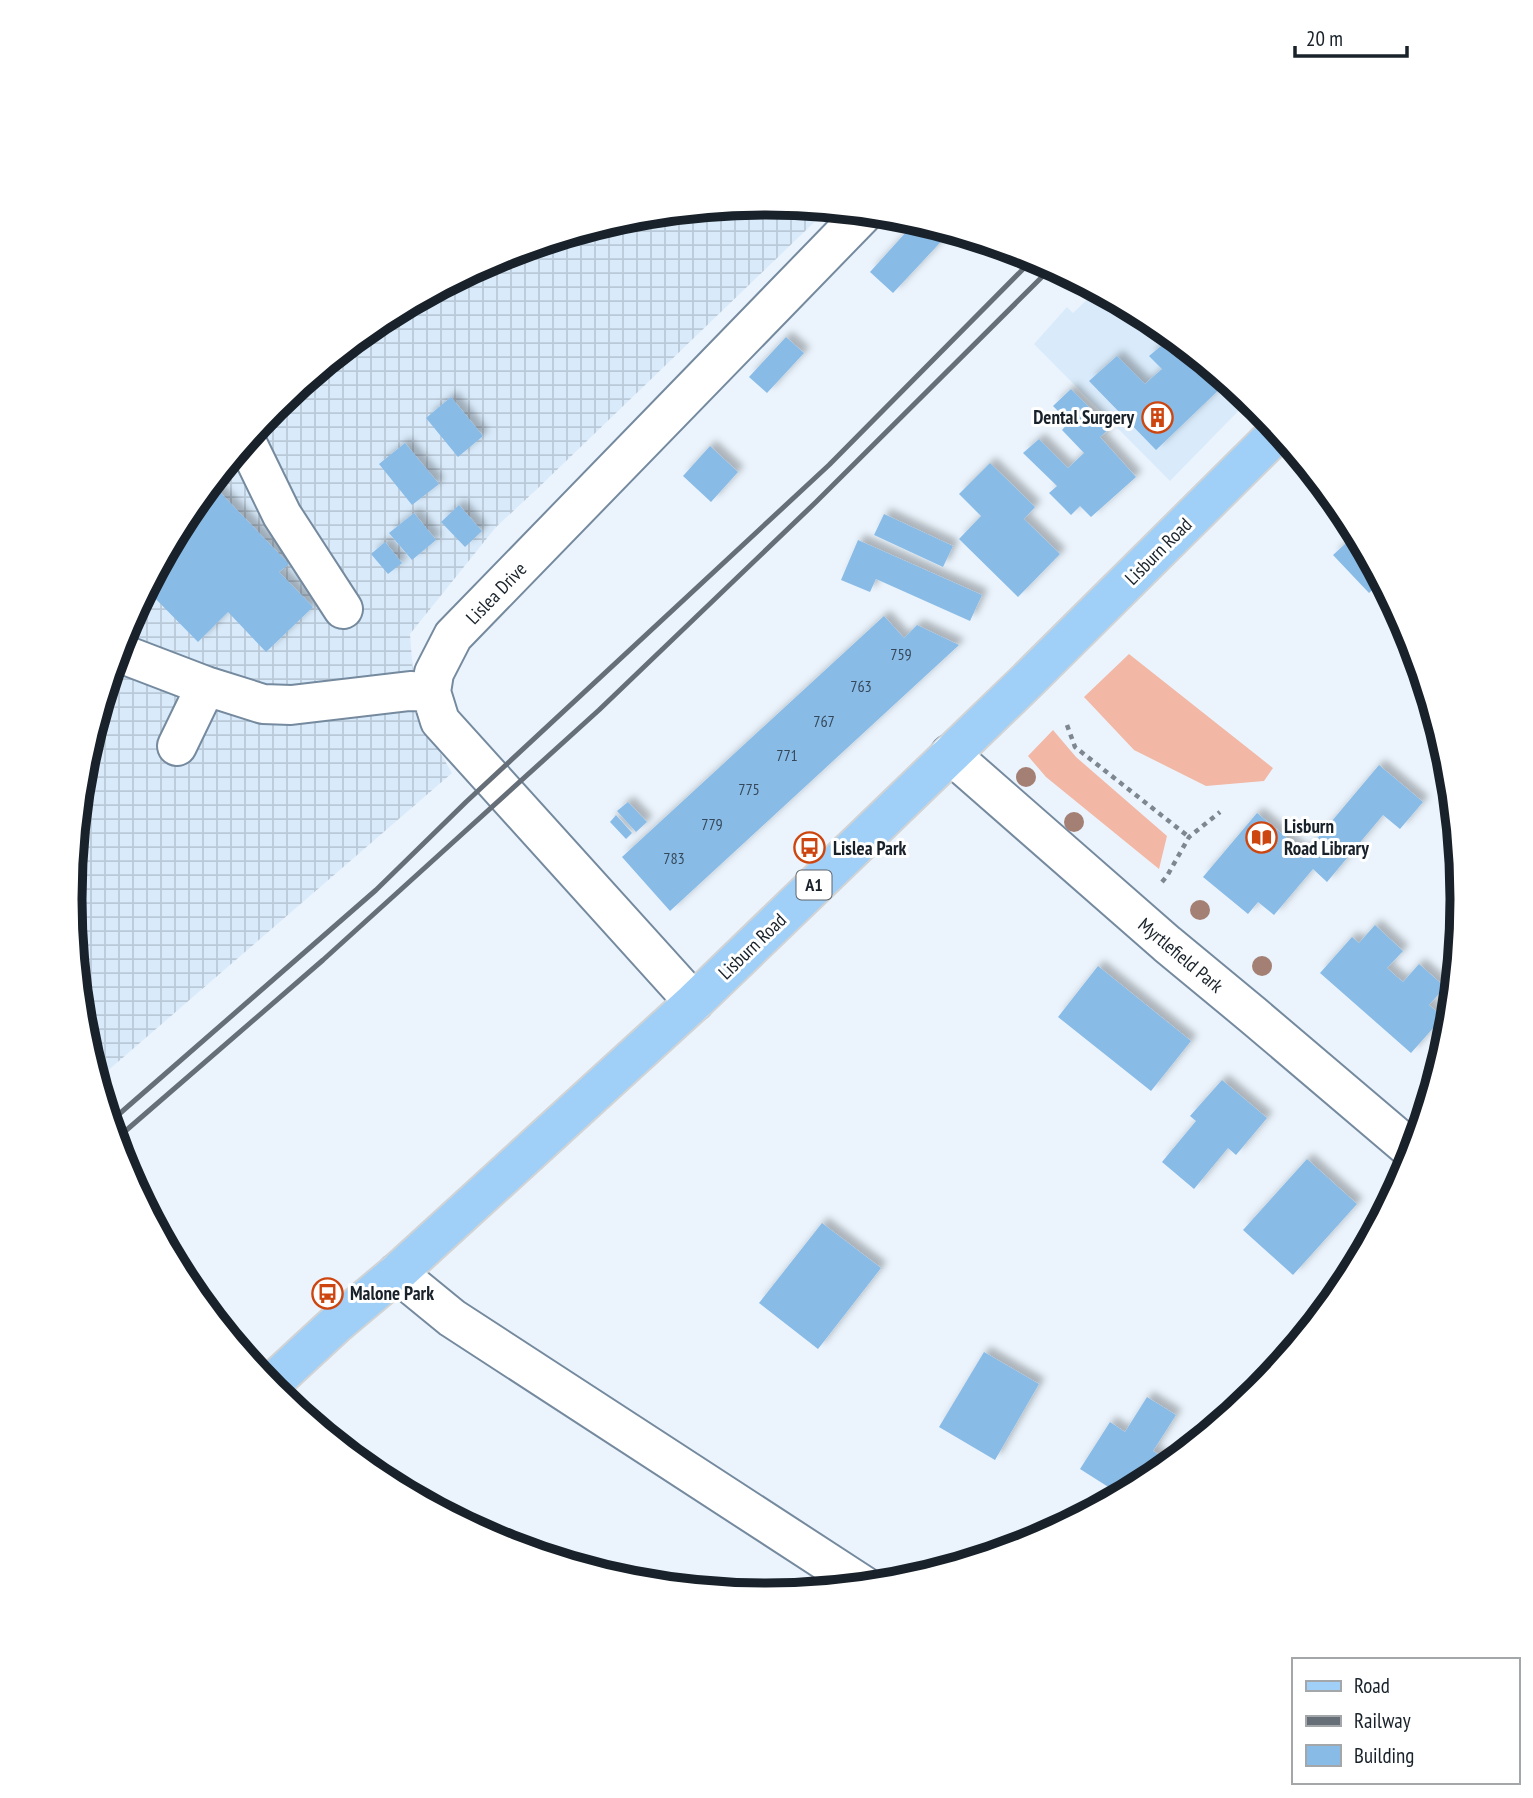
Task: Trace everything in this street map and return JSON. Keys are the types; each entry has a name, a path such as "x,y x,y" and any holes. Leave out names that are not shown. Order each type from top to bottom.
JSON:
{"main road":[{"name":"Lisburn Road","path":"278,1378 694,1002 1027,681 1272,438"}],"street":[{"name":"Lislea Drive","path":"431,692 434,673 453,636 855,221"},
{"path":"250,450 282,515 343,609"},
{"path":"127,656 205,686 263,704 291,705 410,691 431,692 440,722 694,1002"},
{"path":"177,746 205,686"},
{"name":"Myrtlefield Park","path":"950,754 1167,944 1405,1144"},
{"path":"397,1273 452,1318 851,1578"}],"path":[{"path":"1067,725 1075,747 1189,837"},
{"path":"1162,882 1189,837 1220,812"}],"shaded area":[{"path":"722,216 820,217 496,527 410,634 416,711 452,773 105,1073 88,988 82,899 88,810 95,766 119,679 153,596 198,519 252,448 315,385 386,330 424,306 505,267 589,238 677,221"},
{"path":"1090,296 1109,306 1183,356 1242,407 1170,481 1034,344 1067,307 1073,313"},
{"path":"1129,654 1273,768 1264,781 1206,786 1134,750 1084,697"},
{"path":"1053,730 1076,757 1167,836 1159,869 1046,777 1028,756"}],"building":[{"path":"908,230 944,238 893,293 870,272"},
{"path":"786,337 804,353 767,393 749,377"},
{"name":"Dental Surgery","path":"1165,343 1221,388 1156,450 1089,381 1117,356 1145,384 1162,369 1149,356"},
{"path":"1071,389 1110,428 1100,437 1136,477 1091,517 1080,506 1071,515 1049,493 1057,486 1023,453 1039,439 1068,468 1084,453 1062,430 1069,422 1053,406"},
{"path":"451,397 483,436 458,457 426,418"},
{"path":"405,443 439,484 412,505 379,464"},
{"path":"710,446 738,472 711,502 683,476"},
{"path":"990,463 1035,507 1024,519 1060,554 1018,597 959,539 981,516 959,494"},
{"path":"218,490 289,564 279,572 313,607 266,652 228,612 198,642 153,596 174,557"},
{"path":"459,505 482,531 465,547 441,522"},
{"path":"414,513 436,540 412,560 389,533"},
{"path":"884,514 953,546 943,567 874,535"},
{"path":"858,540 982,595 970,621 876,579 870,592 841,580"},
{"path":"1349,541 1375,587 1369,593 1333,555"},
{"path":"385,542 402,563 388,574 371,554"},
{"path":"884,616 904,638 917,625 959,645 670,911 622,857"},
{"name":"Lisburn Road Library","path":"1379,765 1423,802 1400,829 1383,815 1327,882 1313,869 1274,915 1258,902 1248,914 1203,877 1257,813 1305,853"},
{"path":"628,802 647,822 636,832 617,811"},
{"path":"616,815 632,833 626,839 610,822"},
{"path":"1375,925 1403,951 1387,968 1397,977 1403,982 1419,964 1445,987 1429,1005 1441,1015 1440,1021 1411,1053 1320,973 1352,937 1359,943"},
{"path":"1098,966 1191,1041 1151,1091 1058,1017"},
{"path":"1222,1080 1267,1118 1236,1155 1228,1148 1194,1189 1162,1162 1196,1121 1190,1116"},
{"path":"1307,1159 1357,1204 1293,1275 1243,1230"},
{"path":"822,1223 881,1268 818,1349 759,1303"},
{"path":"984,1352 1039,1384 995,1460 939,1427"},
{"path":"1147,1397 1176,1415 1153,1451 1162,1457 1113,1490 1080,1469 1110,1422 1125,1432"}],"railway":[{"path":"118,1115 376,890 466,802 829,465 1026,266"},
{"path":"124,1132 323,960 599,710 816,502 1045,274"}],"place":[{"name":"Dental Surgery","path":"1157,417"},
{"name":"Lisburn Road Library","path":"1261,837"},
{"name":"Lislea Park","path":"810,848"},
{"name":"Malone Park","path":"327,1293"}]}
